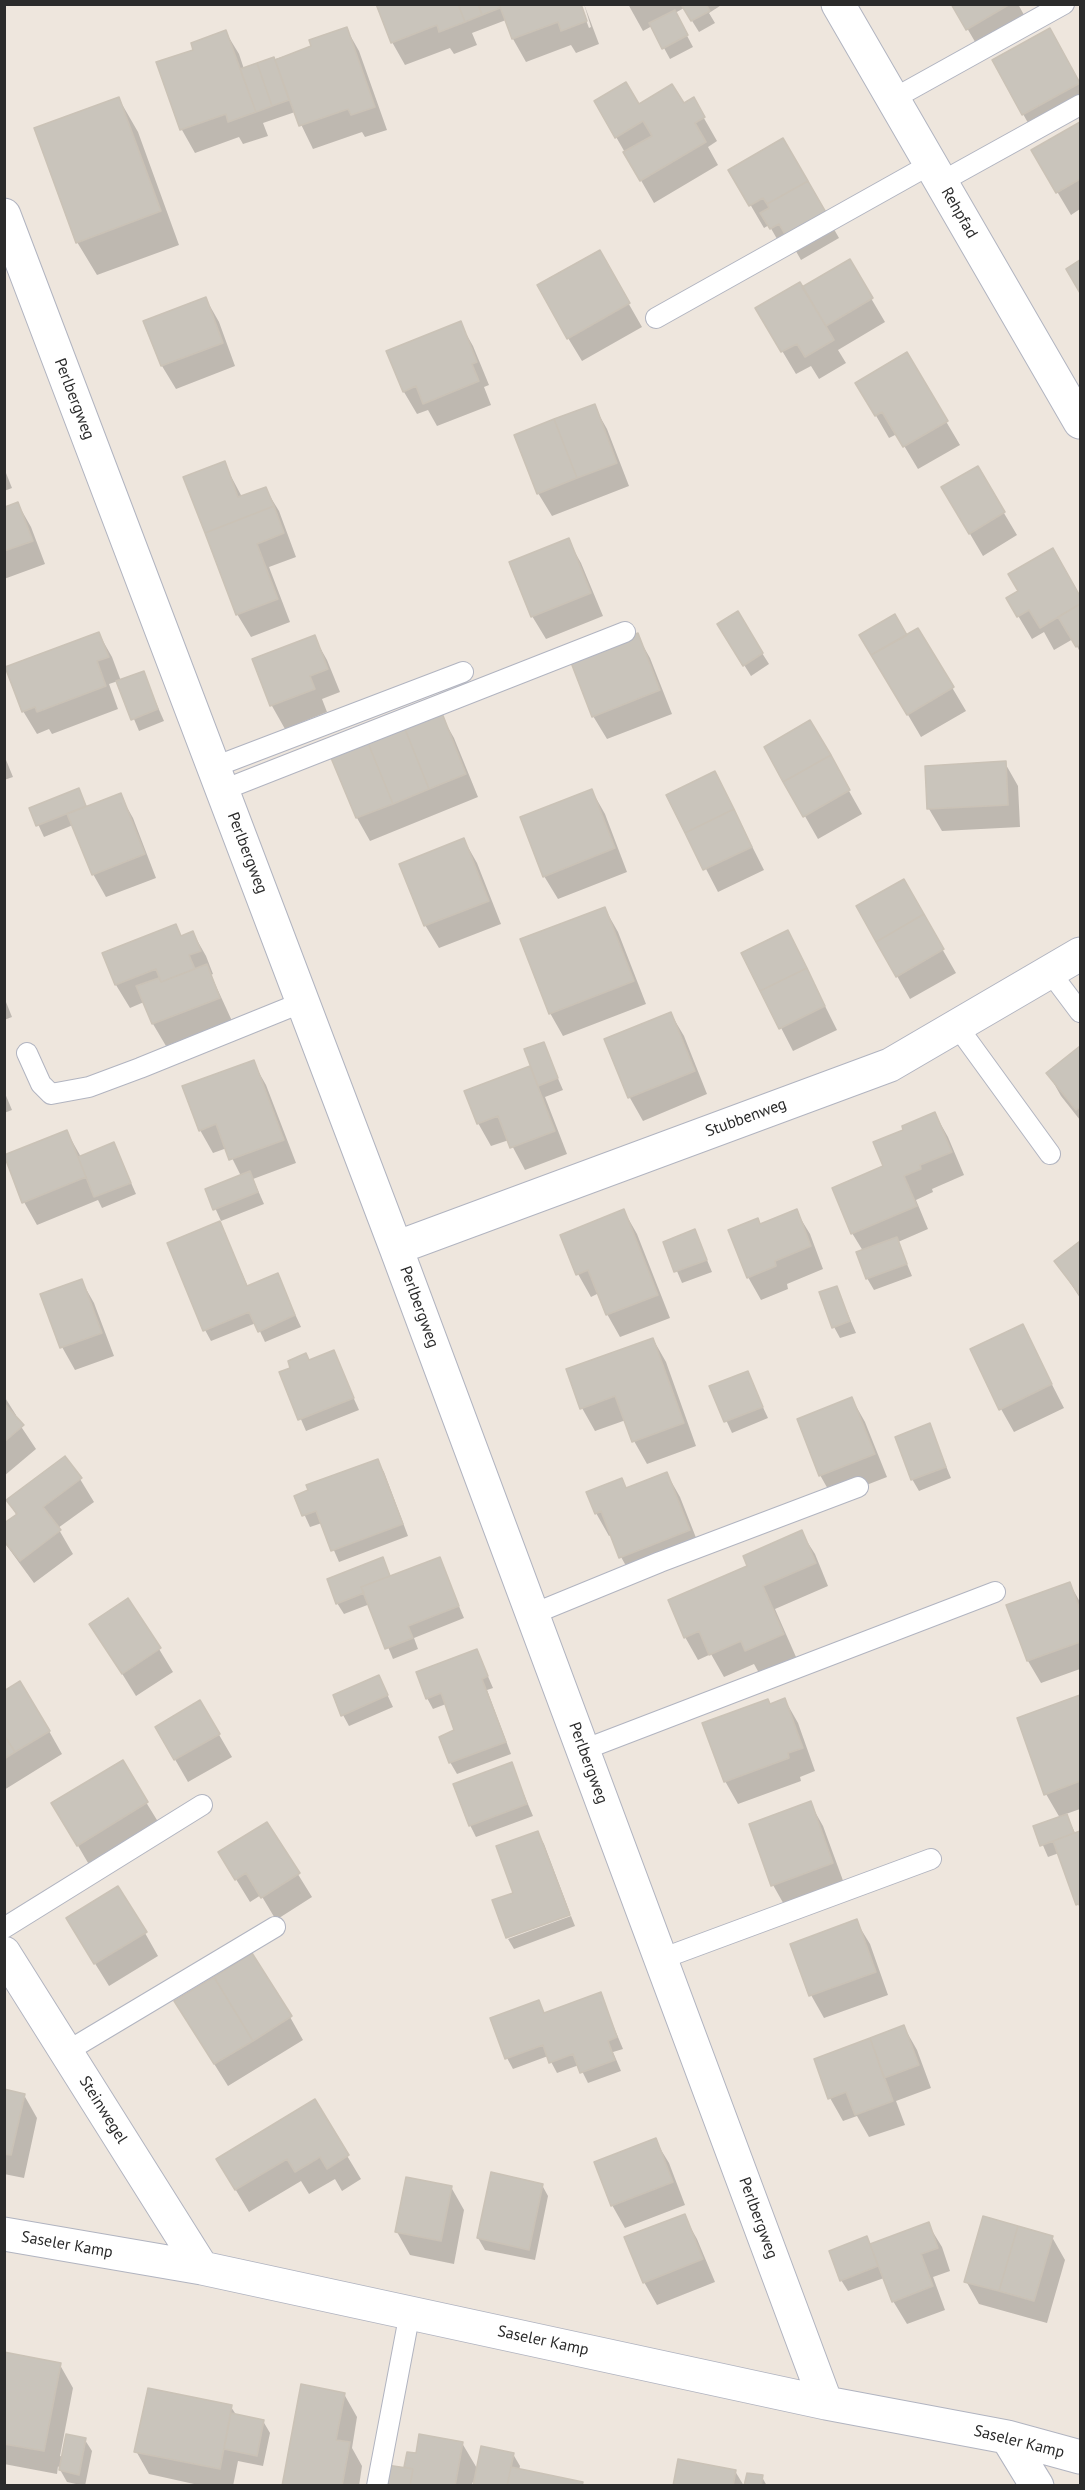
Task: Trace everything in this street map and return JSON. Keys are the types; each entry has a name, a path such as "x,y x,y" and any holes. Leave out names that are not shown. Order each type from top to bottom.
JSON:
{"street":[{"name":"Rehpfad","path":"838,4 1080,422"},
{"name":"Perlbergweg","path":"4,215 396,1248 826,2403"},
{"name":"Stubbenweg","path":"396,1248 890,1065 1080,954"},
{"name":"Steinwegel","path":"4,1953 202,2268"},
{"name":"Saseler Kamp","path":"4,2234 202,2268 826,2403 1006,2437 1080,2457"},
{"path":"1006,2437 1037,2486"}],"lane":[{"path":"893,99 1064,4"},
{"path":"656,318 936,173 1080,105"},
{"path":"219,778 625,632"},
{"path":"219,778 463,672"},
{"path":"1050,972 1080,1012"},
{"path":"27,1053 41,1084 51,1094 89,1087 303,1002"},
{"path":"957,1026 1050,1154"},
{"path":"533,1614 660,1562 858,1487"},
{"path":"583,1750 995,1593"},
{"path":"4,1928 202,1804"},
{"path":"661,1959 931,1859"},
{"path":"66,2052 275,1927"},
{"path":"377,2486 410,2312"}],"building":[{"path":"376,4 458,4 465,22 439,32 437,25 391,43"},
{"path":"458,4 478,4 482,15 465,22"},
{"path":"478,4 499,4 500,8 482,15"},
{"path":"499,4 581,4 587,21 561,31 558,22 512,39"},
{"path":"706,4 710,11 691,21 682,6"},
{"path":"951,4 1010,4 966,30"},
{"path":"675,10 688,35 662,49 649,23"},
{"path":"347,27 375,107 351,115 348,109 299,126 275,60 311,46 309,40"},
{"path":"1050,28 1080,83 1022,115 992,60"},
{"path":"226,30 256,112 228,122 226,114 180,130 156,62 193,50 191,43"},
{"path":"274,57 289,100 272,106 257,63"},
{"path":"257,63 272,106 256,112 240,69"},
{"path":"626,82 639,104 672,84 684,103 694,97 705,117 695,123 706,142 640,181 623,152 652,136 643,121 615,138 594,101"},
{"path":"119,97 161,211 76,243 34,128"},
{"path":"1080,122 1080,179 1056,193 1031,150"},
{"path":"783,138 808,181 767,204 763,198 749,206 728,170"},
{"path":"808,181 827,214 787,238 779,224 770,229 760,213 769,208 767,204"},
{"path":"600,250 630,303 567,339 537,285"},
{"path":"850,259 873,298 826,326 802,287"},
{"path":"1080,260 1080,293 1066,269"},
{"path":"800,282 834,340 805,357 797,344 781,352 755,308"},
{"path":"206,297 223,343 161,366 143,321"},
{"path":"461,321 477,362 472,364 479,381 423,404 416,386 403,392 386,351"},
{"path":"907,352 948,421 903,447 882,412 875,416 855,383"},
{"path":"595,404 617,463 577,478 554,419"},
{"path":"554,419 577,478 537,494 514,435"},
{"path":"225,461 238,497 266,487 274,506 205,533 183,477"},
{"path":"978,466 1005,512 969,534 941,487"},
{"path":"18,502 33,541 4,551 4,505 5,507"},
{"path":"274,506 284,533 257,544 278,599 236,615 205,533"},
{"path":"569,538 591,593 531,617 509,562"},
{"path":"1053,548 1080,596 1080,604 1040,628 1029,610 1017,617 1006,598 1018,591 1008,574"},
{"path":"1080,604 1080,644 1076,647 1058,617"},
{"path":"738,611 763,653 743,666 717,624"},
{"path":"895,614 907,635 871,655 859,635"},
{"path":"918,628 954,687 907,715 871,655"},
{"path":"99,632 109,657 97,661 106,686 37,712 35,707 22,712 5,667"},
{"path":"638,633 660,690 592,717 570,660"},
{"path":"315,635 328,669 310,676 315,689 270,706 252,659"},
{"path":"144,671 158,709 131,720 116,681"},
{"path":"442,713 466,774 429,789 405,729"},
{"path":"810,720 831,755 783,782 764,747"},
{"path":"405,729 429,789 393,804 368,743"},
{"path":"368,743 393,804 356,818 331,758"},
{"path":"831,755 850,790 803,817 783,782"},
{"path":"1006,761 1008,805 927,809 925,766"},
{"path":"715,771 734,809 685,833 666,795"},
{"path":"79,788 86,806 36,826 29,808"},
{"path":"592,789 615,848 543,877 520,817"},
{"path":"121,793 145,854 92,875 67,814"},
{"path":"734,809 752,847 703,870 685,833"},
{"path":"464,838 489,901 424,926 399,864"},
{"path":"904,879 924,914 876,942 856,906"},
{"path":"605,907 634,981 549,1014 520,939"},
{"path":"924,914 944,949 896,977 876,942"},
{"path":"176,924 181,936 193,931 201,951 189,955 195,969 161,982 156,969 115,985 102,953"},
{"path":"788,930 807,968 760,991 741,953"},
{"path":"207,964 220,998 152,1024 136,986 159,978 161,982"},
{"path":"807,968 825,1006 779,1029 760,991"},
{"path":"671,1012 695,1071 628,1098 604,1039"},
{"path":"544,1042 558,1078 538,1086 524,1049"},
{"path":"1080,1046 1080,1107 1076,1110 1046,1073"},
{"path":"254,1060 284,1140 229,1160 216,1124 199,1131 182,1086"},
{"path":"530,1066 555,1131 510,1148 498,1116 477,1124 464,1091"},
{"path":"935,1112 952,1152 920,1165 921,1169 904,1176 917,1206 851,1234 832,1188 883,1166 873,1142 903,1130 902,1126"},
{"path":"67,1130 86,1177 22,1203 4,1155"},
{"path":"114,1142 131,1183 94,1197 78,1157"},
{"path":"250,1171 258,1192 213,1210 205,1189"},
{"path":"624,1209 658,1295 606,1315 588,1270 576,1275 560,1235"},
{"path":"797,1209 811,1246 775,1261 776,1266 747,1278 728,1230 758,1218 760,1224"},
{"path":"220,1221 247,1286 278,1273 295,1315 258,1332 249,1312 203,1331 167,1243"},
{"path":"695,1229 707,1260 674,1272 663,1242"},
{"path":"897,1237 907,1264 866,1279 856,1252"},
{"path":"1080,1241 1080,1295 1054,1261"},
{"path":"82,1279 102,1333 60,1348 40,1294"},
{"path":"837,1286 850,1321 832,1328 819,1292"},
{"path":"1023,1324 1052,1384 999,1410 970,1349"},
{"path":"653,1338 684,1423 632,1442 615,1396 580,1409 566,1369"},
{"path":"334,1350 354,1398 298,1420 279,1372 290,1368 288,1361 306,1353 309,1360"},
{"path":"748,1371 763,1407 724,1422 709,1386"},
{"path":"852,1397 875,1454 819,1476 797,1419"},
{"path":"4,1403 24,1425 4,1442"},
{"path":"930,1423 946,1467 911,1480 895,1437"},
{"path":"65,1456 82,1478 43,1507 61,1530 20,1561 4,1541 4,1523 17,1514 6,1500"},
{"path":"378,1459 403,1524 331,1551 316,1511 302,1516 294,1496 308,1490 306,1485"},
{"path":"667,1472 690,1530 619,1558 601,1511 595,1514 586,1492 622,1478 626,1488"},
{"path":"802,1530 816,1563 763,1586 784,1634 745,1651 741,1641 709,1655 699,1631 684,1638 668,1600 747,1566 743,1556"},
{"path":"383,1557 390,1576 361,1587 364,1593 336,1604 327,1579"},
{"path":"440,1557 459,1606 408,1626 413,1638 385,1649 361,1587"},
{"path":"1070,1582 1080,1610 1080,1642 1027,1661 1006,1605"},
{"path":"128,1598 161,1648 122,1674 89,1624"},
{"path":"477,1649 488,1676 482,1679 506,1742 449,1763 439,1737 454,1730 441,1693 426,1699 416,1672"},
{"path":"379,1675 388,1695 341,1716 333,1695"},
{"path":"20,1681 50,1731 15,1752 4,1735 4,1691"},
{"path":"1080,1695 1080,1781 1044,1795 1017,1718"},
{"path":"785,1698 803,1748 788,1753 789,1758 724,1782 702,1723 768,1699 770,1704"},
{"path":"200,1700 220,1734 174,1760 155,1727"},
{"path":"4,1735 15,1752 4,1759"},
{"path":"123,1760 148,1802 77,1846 51,1803"},
{"path":"512,1762 527,1804 469,1826 453,1784"},
{"path":"811,1801 833,1863 771,1886 749,1824"},
{"path":"1067,1814 1074,1833 1040,1846 1033,1826"},
{"path":"267,1822 300,1873 261,1898 246,1873 235,1880 218,1852"},
{"path":"538,1831 570,1915 506,1938 492,1900 513,1893 496,1846"},
{"path":"1080,1831 1080,1903 1076,1905 1053,1841"},
{"path":"118,1886 147,1932 94,1964 66,1918"},
{"path":"857,1919 876,1972 809,1996 790,1944"},
{"path":"252,1953 292,2016 253,2041 214,1977"},
{"path":"214,1977 253,2041 214,2064 174,2001"},
{"path":"601,1992 617,2037 608,2041 615,2060 580,2073 573,2054 549,2063 543,2045 505,2059 490,2018 539,2000 544,2013"},
{"path":"904,2025 919,2065 884,2078 870,2038"},
{"path":"870,2038 893,2101 855,2115 846,2092 828,2099 814,2059"},
{"path":"4,2089 25,2094 11,2155 4,2154"},
{"path":"315,2099 349,2155 327,2169 320,2157 295,2172 287,2159 235,2190 216,2159"},
{"path":"656,2138 673,2182 611,2206 594,2162"},
{"path":"491,2172 543,2184 529,2250 477,2238"},
{"path":"406,2177 452,2186 441,2241 395,2232"},
{"path":"685,2214 703,2259 643,2283 624,2237"},
{"path":"983,2216 1018,2226 999,2291 964,2282"},
{"path":"929,2222 938,2248 921,2254 933,2286 892,2302 870,2244"},
{"path":"1018,2226 1053,2236 1034,2301 999,2291"},
{"path":"867,2236 878,2266 840,2281 829,2251"},
{"path":"4,2352 61,2363 44,2451 4,2444"},
{"path":"301,2384 345,2393 336,2440 350,2442 342,2486 282,2486"},
{"path":"148,2388 232,2405 220,2469 134,2452"},
{"path":"231,2413 264,2420 257,2456 224,2449"},
{"path":"66,2434 86,2438 79,2475 59,2470"},
{"path":"419,2434 463,2442 455,2486 410,2486 413,2469 404,2467 407,2452 416,2453"},
{"path":"481,2446 514,2453 507,2486 473,2486"},
{"path":"678,2459 736,2470 733,2486 673,2486"},
{"path":"387,2465 413,2469 410,2486 383,2486"},
{"path":"511,2467 583,2482 582,2486 507,2486"},
{"path":"747,2473 763,2475 761,2486 744,2486"}]}
